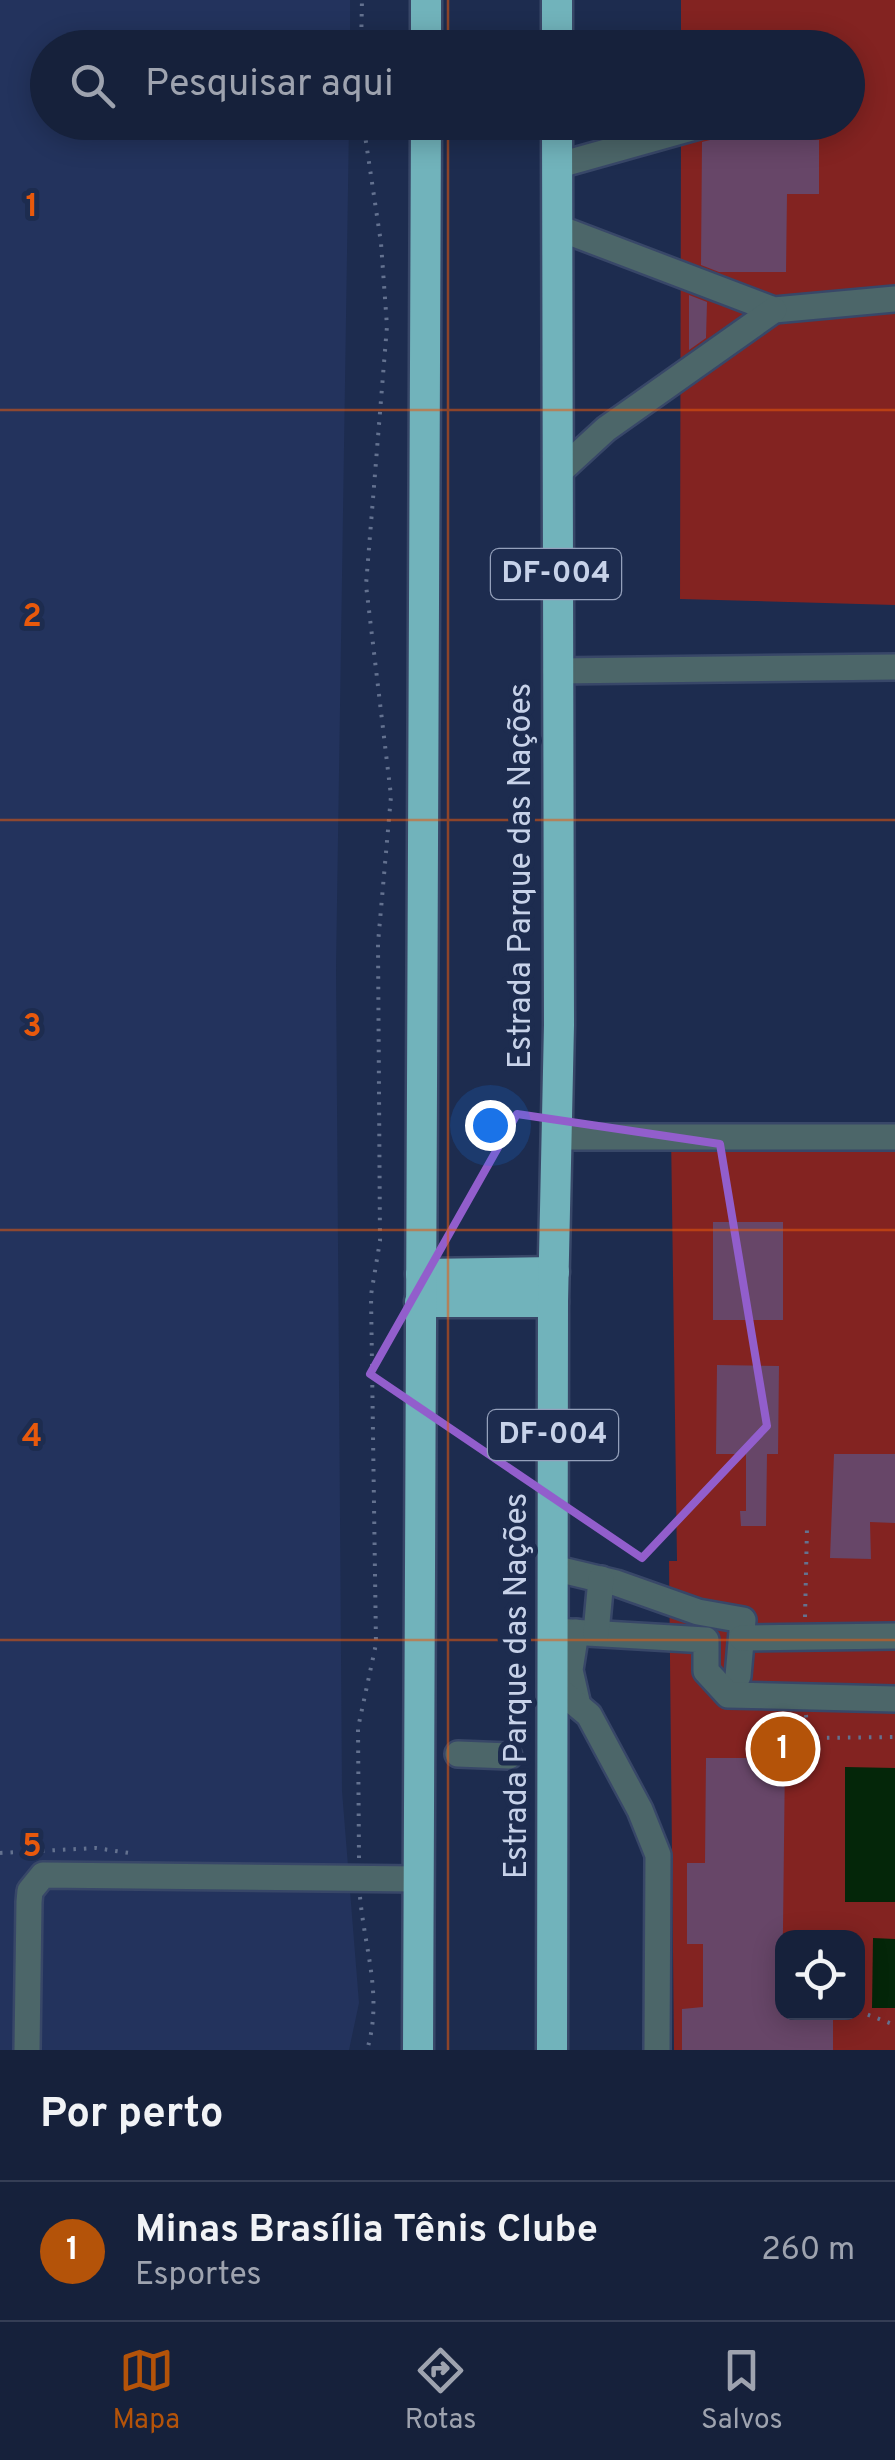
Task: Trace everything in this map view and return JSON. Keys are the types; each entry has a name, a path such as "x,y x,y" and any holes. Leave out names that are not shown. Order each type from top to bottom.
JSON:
{"highway":[{"path":"426,0 426,30"},
{"path":"557,30 558,0"},
{"path":"418,2050 426,140"},
{"name":"Estrada Parque das Nações","path":"552,2050 565,1693 575,1632 553,1568 557,1137 556,140"},
{"path":"420,1288 553,1287"}],"street":[{"path":"556,166 649,140"},
{"path":"556,227 774,310 895,300"},
{"path":"557,474 606,429 774,310"},
{"path":"556,671 895,667"},
{"path":"557,1137 895,1137"},
{"path":"553,1568 601,1579 668,1604 743,1620 738,1676"},
{"path":"601,1579 575,1632 706,1640 706,1672 728,1695 895,1698"},
{"path":"742,1638 895,1636"},
{"path":"565,1693 608,1746 658,1855 658,2050"},
{"path":"458,1754 509,1756"},
{"path":"28,2050 30,1890 44,1875 418,1880"}],"path":[{"path":"361,30 362,0"},
{"path":"366,140 381,243 387,326 366,585 391,796 378,943 380,1241 371,1295 376,1644 358,1728 358,1879 375,1982 375,2023 367,2050"},
{"path":"804,1621 808,1528"},
{"path":"805,1698 808,1738 895,1737"},
{"path":"865,2014 895,2025"}],"highlighted area":[{"path":"517,1114 720,1144 767,1426 642,1558 370,1374"}],"shaded area":[{"path":"0,0 350,0 350,30 30,30 30,140 349,140 336,968 342,1791 359,2003 349,2050 0,2050"},
{"path":"681,0 895,0 895,605 680,599 681,140 865,140 865,30 681,30"},
{"path":"895,1131 895,2050 674,2050 669,1561 677,1561 671,1132"},
{"path":"845,1767 895,1768 895,1902 845,1902"},
{"path":"873,1938 895,1939 895,2008 872,2008"}],"building":[{"path":"819,140 819,194 787,194 786,272 719,272 701,265 702,142"},
{"path":"689,295 707,302 706,338 689,350"},
{"path":"713,1222 783,1222 783,1320 713,1320"},
{"path":"717,1365 779,1366 778,1454 767,1454 766,1526 741,1526 740,1511 746,1511 746,1454 716,1454"},
{"path":"834,1454 895,1454 895,1523 870,1522 871,1559 830,1558"},
{"path":"706,1758 785,1758 783,1930 775,1930 775,2020 833,2020 833,2050 682,2050 682,2009 703,2007 703,1944 687,1944 687,1863 705,1863"}],"place":[{"name":"Minas Brasília Tênis Clube","path":"783,1749"}]}
